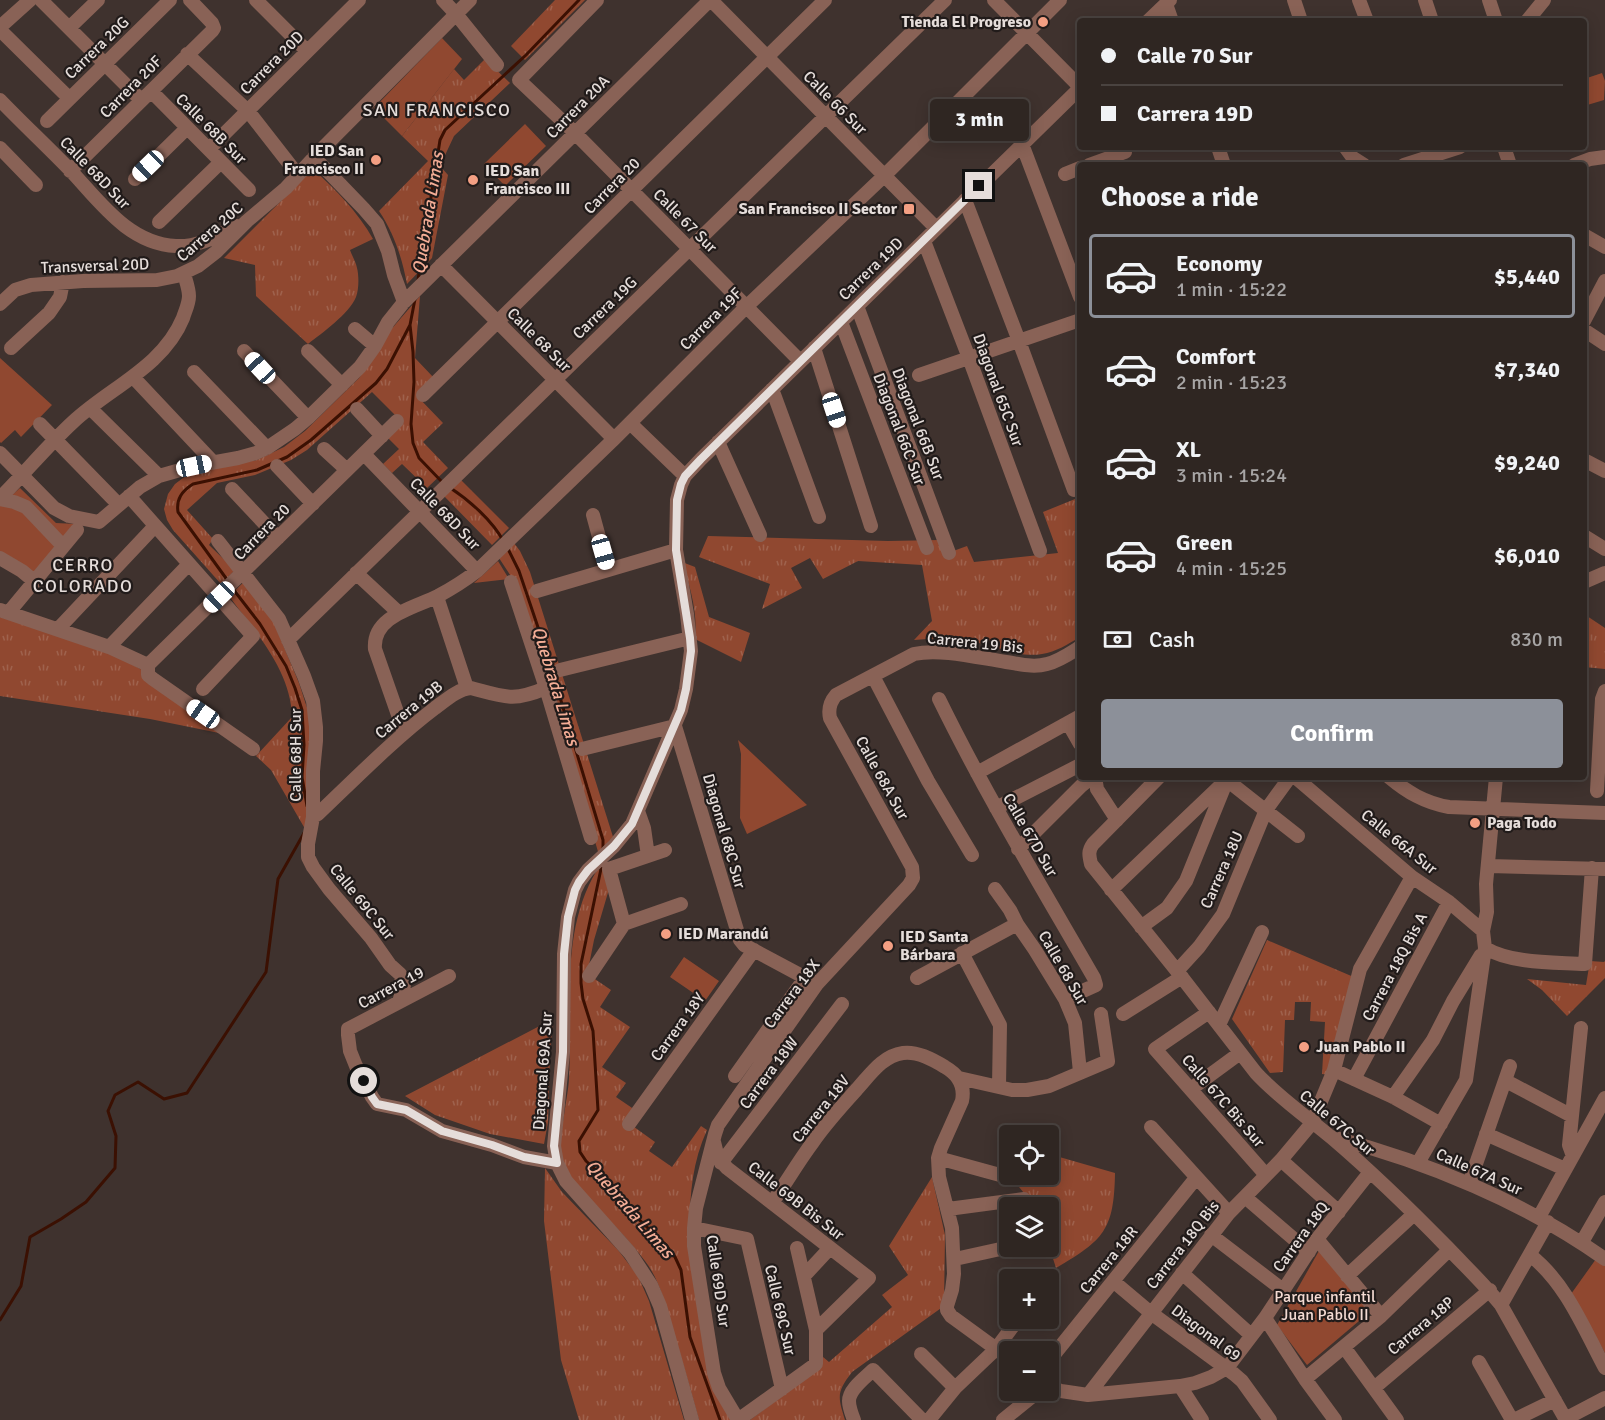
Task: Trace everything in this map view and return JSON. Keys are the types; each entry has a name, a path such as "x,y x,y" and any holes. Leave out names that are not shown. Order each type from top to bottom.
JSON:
{"street":[{"path":"30,0 0,29 69,98"},
{"name":"Calle 68B Sur","path":"41,0 105,64 187,128 249,190"},
{"path":"69,28 98,0"},
{"name":"Carrera 20G","path":"47,121 170,0"},
{"name":"Carrera 20F","path":"70,171 212,31 212,23 190,0"},
{"path":"256,0 307,51"},
{"name":"Carrera 20D","path":"209,149 359,0"},
{"path":"443,0 497,65"},
{"name":"Carrera 20C","path":"0,499 55,439 90,408 133,377 158,354 180,324 189,298 184,274 216,252 247,221 279,195 470,0"},
{"name":"Calle 67 Sur","path":"597,0 519,80 575,133 800,361"},
{"name":"Calle 66 Sur","path":"710,0 936,228"},
{"name":"Carrera 20A","path":"22,476 61,513 99,522 150,480 213,462 238,458 267,448 295,429 360,367 388,322 429,277 710,0"},
{"name":"Carrera 20","path":"423,395 825,0"},
{"name":"Carrera 19G","path":"288,640 945,0"},
{"path":"993,0 1077,84"},
{"name":"Carrera 19F","path":"404,732 378,660 375,642 381,627 399,613 437,597 477,571 746,307 884,176 1060,0"},
{"path":"1294,0 1300,18"},
{"path":"1359,0 1366,18"},
{"path":"1425,0 1431,18"},
{"path":"1489,0 1495,18"},
{"path":"1529,18 1544,0"},
{"path":"1151,18 1168,2"},
{"path":"1168,2 1171,18"},
{"path":"187,54 248,111 298,176"},
{"name":"Carrera 19D","path":"685,476 1077,90"},
{"name":"Calle 68D Sur","path":"0,100 114,218 158,243 176,246 193,245 247,221"},
{"path":"135,179 187,128"},
{"path":"1022,144 1077,289"},
{"path":"0,148 36,185"},
{"path":"1347,150 1359,162"},
{"path":"1413,162 1451,150"},
{"path":"1100,162 1126,155"},
{"path":"314,157 377,224 388,251 394,275 408,299"},
{"path":"1584,162 1605,157"},
{"path":"159,222 221,162"},
{"path":"1065,174 1077,169"},
{"path":"965,200 1074,490"},
{"path":"1587,237 1605,248"},
{"name":"Diagonal 65C Sur","path":"924,241 1040,551"},
{"name":"Calle 68 Sur","path":"441,265 614,439"},
{"name":"Transversal 20D","path":"3,294 31,285 157,280 184,274"},
{"path":"1587,316 1605,281"},
{"path":"11,348 49,313 60,297 63,282"},
{"name":"Diagonal 66B Sur","path":"857,306 949,553"},
{"path":"919,375 1077,321"},
{"name":"Diagonal 66C Sur","path":"841,322 927,548"},
{"path":"1587,322 1605,344"},
{"path":"355,329 375,346"},
{"path":"814,348 871,526"},
{"path":"244,351 308,418"},
{"path":"308,351 342,385"},
{"path":"194,372 267,448"},
{"path":"133,377 213,462"},
{"path":"772,389 819,517"},
{"path":"90,408 159,476"},
{"path":"357,409 382,435"},
{"name":"Carrera 20","path":"148,665 397,421"},
{"path":"630,423 685,476"},
{"path":"40,424 124,501 155,526 189,564 222,594 254,636 203,689"},
{"path":"718,442 760,535"},
{"path":"324,449 347,470"},
{"path":"0,453 22,476"},
{"name":"Calle 68D Sur","path":"364,454 477,571"},
{"path":"1587,462 1605,471"},
{"path":"277,466 313,504"},
{"name":"Diagonal 69A Sur","path":"685,476 677,500 676,550 690,638 686,689 675,726 631,826 614,846 588,870 575,890 568,917 566,938 564,1033 554,1146 561,1173 574,1191 630,1253 651,1285 660,1306 692,1420"},
{"path":"232,489 278,538"},
{"path":"0,499 26,507 63,546"},
{"path":"593,515 608,570"},
{"path":"58,629 155,526"},
{"path":"76,530 34,582 5,611 109,647 148,665 148,675 153,680 253,749"},
{"path":"1587,538 1605,549"},
{"name":"Calle 68H Sur","path":"218,541 240,576 279,619 313,701 316,741 313,771 313,817"},
{"path":"537,591 676,550"},
{"path":"0,558 22,571 34,582"},
{"path":"109,647 189,564"},
{"path":"356,573 399,613"},
{"path":"1587,581 1605,573"},
{"path":"511,582 591,838"},
{"path":"437,597 467,688"},
{"path":"560,669 690,638"},
{"name":"Carrera 19 Bis","path":"836,695 914,654 923,652 1032,666 1048,664 1077,649"},
{"path":"873,676 928,781 972,855"},
{"name":"Carrera 19B","path":"313,817 404,732 467,688 516,698 546,688"},
{"path":"1597,791 1602,758 1602,699 1605,691"},
{"name":"Calle 68A Sur","path":"836,695 829,708 830,718 912,867 914,878"},
{"name":"Calle 67D Sur","path":"939,699 1018,849 1094,978 1096,985 1065,999"},
{"path":"977,773 1074,719"},
{"path":"582,749 675,726"},
{"name":"Diagonal 68C Sur","path":"675,726 731,915 740,940 749,948"},
{"path":"1587,757 1602,758"},
{"path":"996,808 1077,767"},
{"path":"1018,849 1090,780"},
{"path":"1094,780 1096,789 1116,820 1156,780"},
{"path":"1111,890 1224,780"},
{"path":"1141,927 1167,908 1186,881 1225,780"},
{"path":"1228,780 1298,836"},
{"name":"Carrera 18U","path":"1124,1014 1180,974 1223,914 1266,810 1288,780"},
{"name":"Calle 66A Sur","path":"1299,780 1412,877 1449,902 1483,931"},
{"path":"1418,1163 1466,1080 1485,948 1483,931 1487,912 1486,884 1496,780"},
{"path":"1394,782 1418,798 1438,805 1605,813"},
{"path":"638,811 644,828 648,856"},
{"name":"Calle 69C Sur","path":"313,817 308,857 328,889 371,938 390,965 400,974 404,985 399,1002"},
{"name":"Calle 67C Sur","path":"1116,820 1089,849 1091,864 1269,1088 1370,1172 1490,1290 1501,1305 1565,1420"},
{"path":"624,924 609,869 665,850"},
{"path":"1485,948 1506,957 1585,964 1599,868 1489,866"},
{"name":"Carrera 18Q Bis","path":"1088,1395 1229,1213 1281,1160 1312,1123 1334,1070 1360,969 1412,877"},
{"name":"Carrera 18X","path":"714,1142 718,1125 818,984 914,878"},
{"name":"Calle 68 Sur","path":"995,889 1065,999 1075,1023 1080,1072"},
{"name":"Carrera 18Q Bis A","path":"1354,1079 1449,902"},
{"path":"589,975 624,924 681,904"},
{"path":"917,978 1017,924"},
{"path":"1219,1025 1262,932"},
{"path":"749,948 818,984"},
{"name":"Carrera 18Y","path":"629,1124 749,948"},
{"path":"1393,1097 1433,1040 1485,948"},
{"path":"962,953 1000,1025 999,1086"},
{"name":"Carrera 19","path":"449,976 348,1029 350,1051 372,1097 377,1104 406,1110 442,1131 524,1157 557,1163"},
{"name":"Carrera 18X","path":"735,1076 805,978"},
{"name":"Carrera 18W","path":"722,1162 842,1004"},
{"name":"Calle 67C Bis Sur","path":"1209,1012 1155,1049 1266,1175"},
{"path":"999,1351 951,1316 947,1310 947,1302 952,1290 955,1259 952,1228 939,1177 938,1158 962,1101 964,1093 959,1078 1012,1090 1038,1088 1049,1086 1108,1061 1101,1014"},
{"path":"1574,1156 1569,1145 1581,1028"},
{"name":"Carrera 18V","path":"772,1203 831,1118 880,1063 892,1056 909,1053 940,1064 959,1078"},
{"path":"1191,1089 1240,1053"},
{"path":"1469,1184 1510,1066"},
{"path":"1334,1070 1393,1097 1441,1124"},
{"path":"1506,1081 1572,1116"},
{"path":"1501,1305 1530,1255 1565,1170 1605,1098"},
{"path":"1151,1126 1229,1213"},
{"path":"1486,1134 1565,1170"},
{"name":"Calle 67A Sur","path":"1330,1137 1418,1163 1469,1184 1544,1219 1605,1259"},
{"name":"Calle 69B Bis Sur","path":"714,1142 718,1158 722,1162 869,1278 816,1330"},
{"name":"Calle 69D Sur","path":"714,1142 701,1189 694,1228 694,1246 714,1373 719,1388 738,1420"},
{"path":"938,1158 999,1175"},
{"name":"Calle 67C Bis Sur","path":"1281,1160 1339,1212"},
{"name":"Carrera 18Q","path":"1059,1390 1088,1395 1180,1386 1211,1377 1227,1368 1265,1318 1317,1239 1370,1172"},
{"name":"Carrera 18R","path":"1059,1348 1196,1178"},
{"path":"1245,1197 1309,1252"},
{"path":"948,1209 999,1202"},
{"path":"1582,1242 1605,1202"},
{"path":"1347,1276 1414,1214"},
{"name":"Calle 69C Sur","path":"694,1228 747,1239 782,1389"},
{"path":"1211,1235 1284,1290"},
{"path":"1317,1239 1380,1316"},
{"path":"738,1420 816,1365 816,1330 797,1248"},
{"path":"804,1276 830,1248"},
{"path":"955,1259 999,1249"},
{"path":"1305,1379 1380,1316 1449,1250"},
{"path":"1530,1255 1544,1266 1568,1299 1605,1368"},
{"path":"1182,1273 1251,1335"},
{"name":"Diagonal 69","path":"1113,1281 1151,1313 1242,1381 1270,1420"},
{"name":"Carrera 18P","path":"1374,1388 1490,1290"},
{"path":"1265,1318 1335,1420"},
{"path":"929,1420 955,1388 996,1349 1011,1329"},
{"path":"1344,1347 1397,1420"},
{"path":"921,1354 955,1388"},
{"path":"1479,1362 1513,1420 1555,1400"},
{"path":"854,1420 849,1401 851,1395 853,1390 873,1370 922,1420"},
{"path":"1180,1386 1202,1420"},
{"path":"1565,1420 1605,1398"},
{"path":"1003,1420 1026,1401"}],"green space":[{"path":"555,0 585,0 525,60 511,46"},
{"path":"442,38 462,59 402,136 374,108"},
{"path":"485,59 510,83 454,136 440,166 448,175 432,258 407,284 397,246 379,211 428,161 402,136 454,69 464,80"},
{"path":"1602,73 1605,81 1604,100 1587,105 1587,78"},
{"path":"525,124 546,146 505,186 484,164"},
{"path":"313,169 346,202 373,239 350,250 358,279 357,294 353,303 335,323 308,344 256,296 255,265 224,258"},
{"path":"420,296 415,358 434,378 417,396 443,423 423,442 448,468 427,488 402,464 392,473 383,464 399,449 387,437 402,422 372,392 307,450 291,460 255,475 217,483 187,510 213,539 209,545 235,570 221,584 173,530 167,520 164,509 168,494 175,484 187,475 204,469 257,460 284,447 305,431 359,378 388,333"},
{"path":"0,358 52,405 21,437 15,430 1,443 0,442"},
{"path":"461,480 509,528 492,545 444,496"},
{"path":"20,488 56,523 77,524 32,574 0,554 0,506"},
{"path":"1077,498 1077,639 1057,650 1042,654 1018,653 962,640 914,640 932,621 922,565 858,561 823,579 810,558 791,568 802,588 762,609 770,584 699,557 708,536 888,541 940,540 945,554 967,546 974,562 1058,553 1043,512"},
{"path":"514,543 530,572 614,840 599,855 556,709 514,581 499,558"},
{"path":"498,561 509,579 474,583"},
{"path":"682,562 695,567 709,617 750,633 741,662 695,639 694,610"},
{"path":"245,581 274,623 309,714 312,748 308,834 271,770 256,756 292,717 285,683 270,652 229,596"},
{"path":"1587,616 1605,628 1605,669 1587,667"},
{"path":"0,617 108,651 144,671 234,736 150,719 0,696"},
{"path":"738,740 807,805 747,834 740,818 741,754"},
{"path":"609,869 612,879 594,940 589,975 611,990 600,1007 630,1027 602,1067 626,1083 616,1097 638,1112 630,1124 655,1142 649,1151 672,1167 701,1126 707,1130 694,1172 690,1246 732,1420 699,1420 664,1300 654,1275 633,1246 576,1183 562,1160 562,1132 569,1079 572,945 585,894 597,870"},
{"path":"1267,940 1356,978 1330,1075 1322,1074 1325,1022 1310,1021 1311,1002 1295,1002 1294,1020 1285,1020 1283,1072 1270,1073 1232,1019"},
{"path":"684,957 719,981 705,1001 670,977"},
{"path":"1590,961 1605,961 1605,978 1567,1016 1542,990 1527,979 1586,985"},
{"path":"553,1019 548,1122 544,1144 490,1134 435,1115 405,1096"},
{"path":"1059,1157 1115,1173 1112,1208 1109,1221 1103,1231 1085,1249 1056,1268 1052,1257 1059,1257 1059,1197 1027,1197 1017,1185 1059,1185"},
{"path":"545,1168 562,1192 618,1250 638,1276 649,1301 684,1420 579,1420 561,1360 544,1221"},
{"path":"932,1177 945,1235 944,1306 852,1372 843,1385 840,1395 845,1420 750,1420 814,1372 821,1365 823,1357 829,1362 892,1307 882,1295 908,1275 889,1246"},
{"name":"Parque infantil Juan Pablo II","path":"1320,1249 1372,1310 1307,1365 1277,1325"},
{"path":"1596,1259 1605,1265 1605,1353 1571,1294"}],"waterway":[{"name":"Quebrada Limas","path":"418,280 440,140 445,130 526,55 579,0"},
{"name":"Quebrada Limas","path":"415,299 410,325 414,382 411,424 413,443 419,458 444,484"},
{"path":"228,581 178,512 179,499 183,493 193,484 257,470 287,457 311,440 376,383 387,369 410,325"},
{"name":"Quebrada Limas","path":"449,487 479,511 504,542"},
{"name":"Quebrada Limas","path":"507,547 519,571 546,651 603,840 603,849"},
{"path":"233,589 260,624 286,666 295,688 302,710 304,745 302,777 307,806"},
{"path":"0,1320 21,1286 30,1237 86,1202 115,1168 116,1136 108,1111 115,1095 138,1082 164,1099 187,1093 266,972 278,879 304,833"},
{"name":"Quebrada Limas","path":"602,864 581,964 583,999 593,1031 598,1110 579,1141 580,1152 586,1161 612,1185 632,1213 665,1244 675,1257 681,1270 690,1337 720,1420"}],"place":[{"name":"Tienda El Progreso","path":"1043,22"},
{"name":"IED San Francisco II","path":"376,160"},
{"name":"IED San Francisco III","path":"473,180"},
{"name":"San Francisco II Sector","path":"909,209"},
{"name":"Paga Todo","path":"1475,823"},
{"name":"IED Marandú","path":"666,934"},
{"name":"IED Santa Bárbara","path":"888,946"},
{"name":"Juan Pablo II","path":"1304,1047"}],"district":[{"name":"SAN FRANCISCO","path":"437,110"},
{"name":"CERRO COLORADO","path":"83,575"}],"route":[{"path":"364,1081 377,1104 406,1110 442,1131 524,1157 557,1163 554,1146 564,1033 564,954 568,917 575,890 588,870 614,846 632,824 675,726 686,689 691,651 675,542 677,500 681,484 692,468 979,186"}]}
